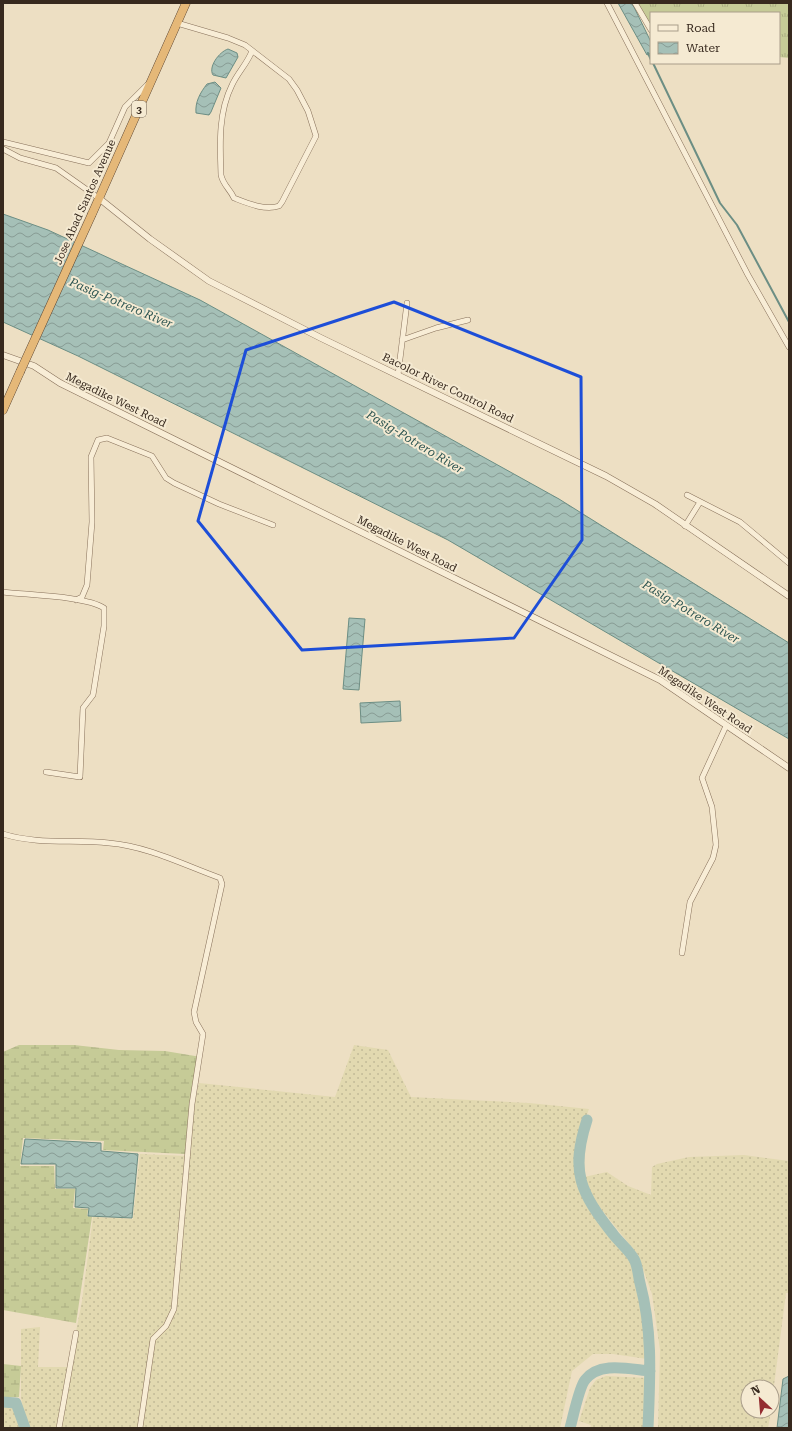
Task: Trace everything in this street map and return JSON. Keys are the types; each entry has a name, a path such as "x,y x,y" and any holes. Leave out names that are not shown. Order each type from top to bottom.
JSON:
{"highway":[{"name":"Jose Abad Santos Avenue","path":"3,410 100,199 186,3"}],"street":[{"path":"607,3 748,275 789,347"},
{"path":"635,3 650,28"},
{"path":"177,23 228,38 245,45 252,50 289,79 297,90 313,122 316,136 282,202 276,207 258,206 234,198 231,190 222,183 222,112 233,82 247,64 252,50"},
{"path":"3,142 89,163 109,143 125,107 152,80"},
{"path":"3,149 20,158 56,168 100,199"},
{"name":"Bacolor River Control Road","path":"100,199 150,239 209,281 243,300 606,476 656,504 685,526 789,596"},
{"path":"398,376 407,303"},
{"path":"402,340 436,328 468,320"},
{"name":"Megadike West Road","path":"4,358 34,366 67,386 660,680 789,768"},
{"path":"76,600 82,597 87,585 92,522 91,457 98,440 108,438 152,456 166,478 174,483 220,504 273,525"},
{"path":"687,495 740,522 789,562"},
{"path":"685,526 700,502"},
{"path":"3,592 76,600 98,604 104,608 104,626 92,695 83,708 80,777 46,772"},
{"path":"682,953 690,902 712,858 716,845 712,807 702,778 726,726"},
{"path":"3,834 22,840 109,843 130,846 220,878 222,884 194,1012 196,1022 203,1034 192,1104 174,1310 166,1326 153,1339 140,1428"},
{"path":"59,1428 76,1333"}],"highlighted area":[{"path":"394,302 581,377 582,540 514,638 302,650 198,521 246,350"}],"shaded area":[{"path":"354,1045 388,1050 411,1097 529,1103 589,1109 576,1144 574,1163 580,1188 588,1206 631,1261 645,1328 647,1359 613,1354 593,1354 572,1371 560,1428 29,1428 26,1425 21,1397 21,1329 40,1327 38,1367 69,1367 82,1301 93,1217 133,1219 140,1154 187,1156 193,1110 199,1083 335,1097"},
{"path":"744,1155 789,1161 789,1293 786,1293 775,1379 740,1379 740,1419 770,1419 768,1428 658,1428 660,1350 652,1294 638,1255 589,1194 584,1177 607,1172 628,1186 651,1195 652,1167 657,1164 689,1157"},
{"path":"606,1376 647,1378 647,1428 590,1428 591,1425 579,1421 590,1388 596,1380"},
{"path":"3,1406 17,1407 23,1428 3,1428"}],"green space":[{"path":"637,3 789,3 789,58 780,57 780,12 650,12 650,25"},
{"path":"19,1045 74,1045 119,1050 165,1051 201,1057 191,1104 185,1154 103,1150 104,1141 23,1138 20,1166 54,1166 55,1189 75,1189 73,1208 88,1209 87,1216 92,1217 76,1323 3,1310 3,1052"},
{"path":"3,1364 21,1366 19,1397 3,1397"}],"water":[{"path":"618,3 632,3 650,40 650,54 647,55"},
{"path":"228,49 237,53 238,57 226,78 213,75 212,68 215,60 221,53"},
{"path":"215,82 221,88 211,112 209,115 196,113 197,101 202,91 207,84"},
{"name":"Pasig-Potrero River","path":"3,214 48,230 200,300 559,499 789,643 789,739 448,540 78,356 3,322"},
{"path":"349,618 365,619 359,690 343,689"},
{"path":"400,701 401,721 361,723 360,703"},
{"path":"25,1139 101,1143 101,1151 138,1154 132,1218 88,1216 89,1208 75,1207 76,1188 56,1188 56,1164 21,1164"},
{"path":"789,1376 789,1428 777,1428 778,1419 780,1419 783,1379"}],"waterway":[{"path":"648,53 650,58"},
{"path":"653,64 720,203 737,225 789,322"},
{"path":"587,1120 579,1154 581,1181 593,1206 613,1234 634,1259 644,1301 650,1355 648,1428"},
{"path":"570,1428 581,1389 585,1380 591,1374 606,1368 624,1368 650,1371"},
{"path":"3,1402 16,1403 25,1428"}]}
